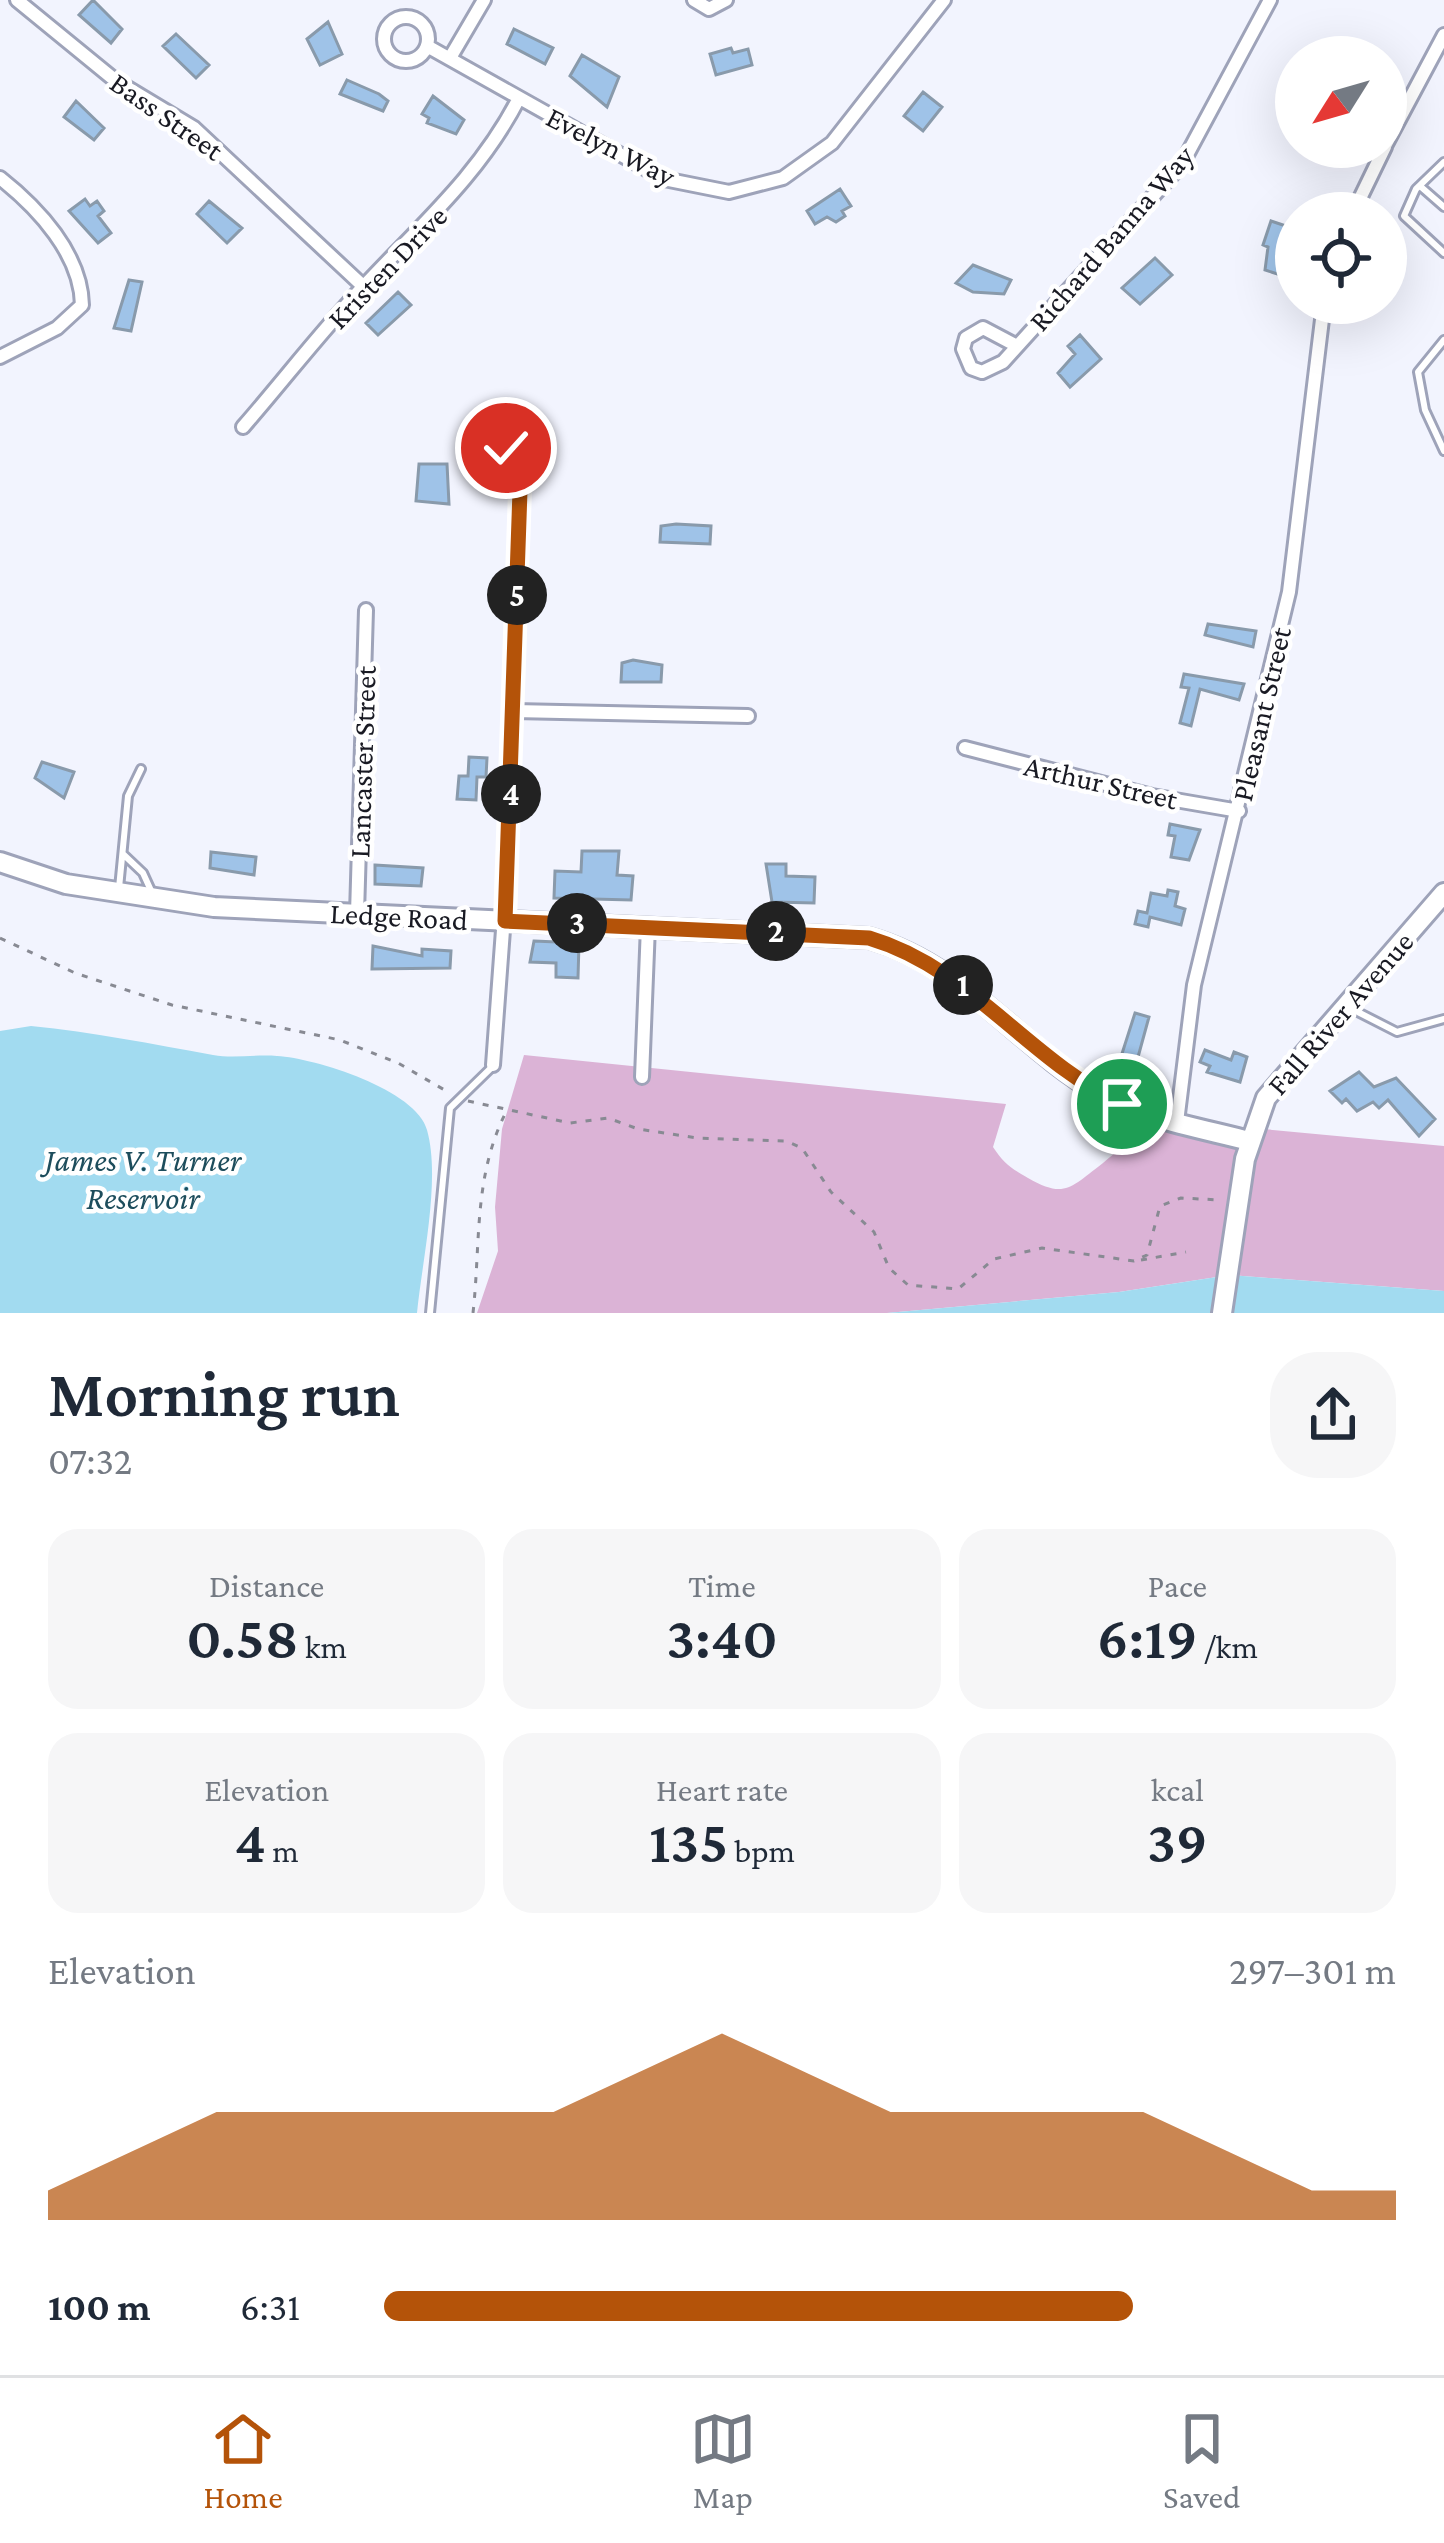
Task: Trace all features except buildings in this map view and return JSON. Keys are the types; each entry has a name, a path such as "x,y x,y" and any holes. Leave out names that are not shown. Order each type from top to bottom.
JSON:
{"street":[{"name":"Bass Street","path":"17,0 116,81 194,128 364,287"},
{"path":"450,58 484,0"},
{"path":"694,0 709,9 727,0"},
{"name":"Evelyn Way","path":"427,46 664,179 729,192 783,178 832,143 944,0"},
{"name":"Richard Banna Way","path":"1017,346 1182,164 1270,0"},
{"path":"1407,105 1444,35"},
{"name":"Kristen Drive","path":"243,427 364,287 477,168 519,98"},
{"path":"0,178 45,220 82,286 82,305 57,328 0,357"},
{"name":"Pleasant Street","path":"1177,1122 1194,985 1289,592 1321,324"},
{"path":"493,1065 505,921 520,493"},
{"name":"Lancaster Street","path":"357,914 366,610"},
{"path":"514,710 748,716"},
{"name":"Arthur Street","path":"965,748 1152,796 1238,811"},
{"name":"Ledge Road","path":"0,862 66,884 154,899 357,914 852,934 889,943 951,975 1100,1094 1177,1122 1250,1141"},
{"name":"Fall River Avenue","path":"1250,1141 1266,1098 1342,1004 1444,892"},
{"path":"642,1076 648,926"},
{"path":"1222,1313 1250,1141"}],"lane":[{"path":"1444,162 1420,186 1404,216 1444,253"},
{"path":"1420,186 1444,207"},
{"path":"1444,340 1418,372 1425,410 1444,451"},
{"path":"119,893 128,796 141,769"},
{"path":"122,854 151,884 154,899"},
{"path":"1342,1004 1397,1032 1444,1019"},
{"path":"430,1313 450,1108 456,1096 487,1077 493,1065"}],"path":[{"path":"0,938 75,973 172,1006 340,1040 398,1063 456,1096 570,1123 608,1118 638,1129 697,1138 786,1141 802,1148 831,1192 874,1232 890,1268 908,1285 958,1289 994,1259 1042,1248 1134,1261 1186,1252"},
{"path":"473,1313 482,1227 478,1189 510,1109"},
{"path":"1134,1261 1147,1255 1160,1206 1180,1198 1240,1198"}],"shaded area":[{"path":"524,1055 1006,1104 993,1147 1017,1171 1059,1189 1075,1184 1114,1153 1128,1137 1135,1117 1444,1146 1444,1291 1230,1275 1119,1292 887,1313 477,1313 498,1251 495,1207 502,1129"}],"water":[{"name":"James V. Turner Reservoir","path":"31,1026 221,1056 294,1058 362,1079 405,1102 419,1115 431,1150 431,1196 417,1313 0,1313 0,1031"},
{"path":"1230,1275 1444,1291 1444,1313 887,1313 1119,1292"}],"route":[{"path":"506,448 516,452 521,462 505,921 852,934 889,943 951,975 1077,1078 1122,1104"}]}
